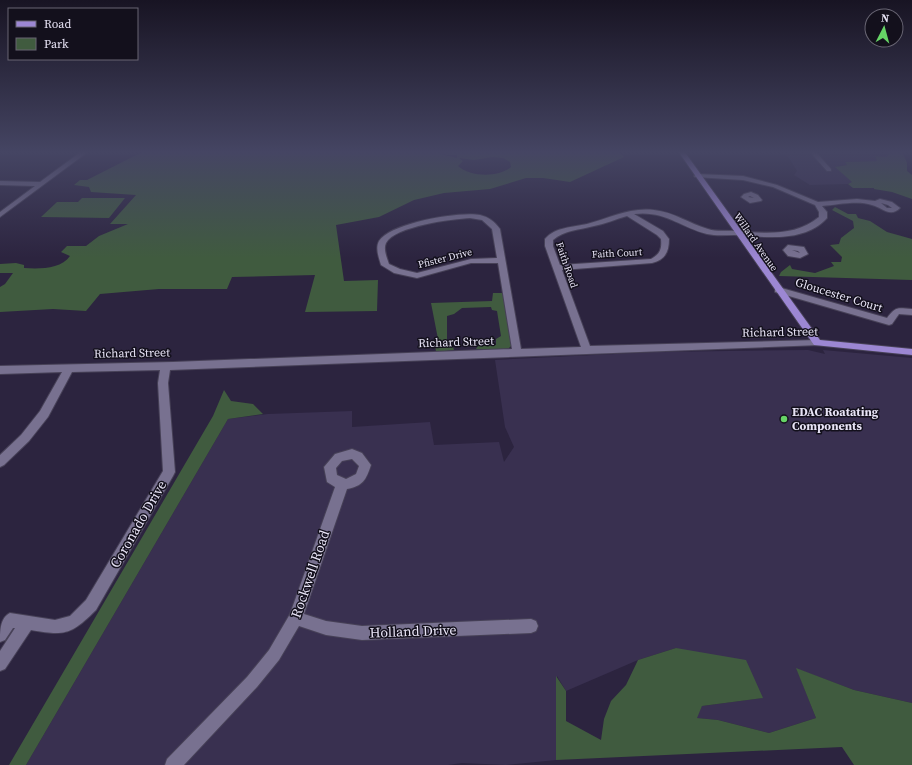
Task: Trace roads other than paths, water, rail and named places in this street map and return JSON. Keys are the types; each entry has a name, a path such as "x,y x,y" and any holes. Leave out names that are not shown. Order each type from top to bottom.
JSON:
{"main road":[{"name":"Willard Avenue","path":"705,187 817,344"},
{"name":"Richard Street","path":"817,344 912,352"}],"street":[{"path":"0,215 36,187"},
{"path":"758,197 774,187"},
{"path":"777,187 805,197 817,204 857,201 877,203"},
{"name":"Faith Road","path":"587,350 549,246 549,239 554,234 592,225 627,213 661,213 678,218 707,232 780,234 795,232 818,224 823,218 823,212 817,204"},
{"name":"Faith Court","path":"557,268 652,261 664,254 665,239 660,233 627,213"},
{"name":"Pfister Drive","path":"501,260 467,262 431,273 415,276 398,273 385,265 381,254 382,242 389,235 399,230 454,216 466,214 480,217 489,221 496,229 518,353"},
{"path":"780,234 791,247"},
{"name":"Gloucester Court","path":"778,290 889,322 897,311 912,312"},
{"name":"Richard Street","path":"0,370 166,366 587,350 817,344"},
{"name":"Coronado Drive","path":"0,635 10,620 55,628 74,622 91,605 168,472 163,383 166,366"},
{"path":"0,462 25,438 44,414 69,368"},
{"name":"Rockwell Road","path":"172,765 252,682 274,655 296,618 342,484"},
{"name":"Holland Drive","path":"296,618 326,628 362,633 531,626"},
{"path":"0,664 27,623"}],"place":[{"name":"EDAC Roatating Components","path":"784,419"}]}
